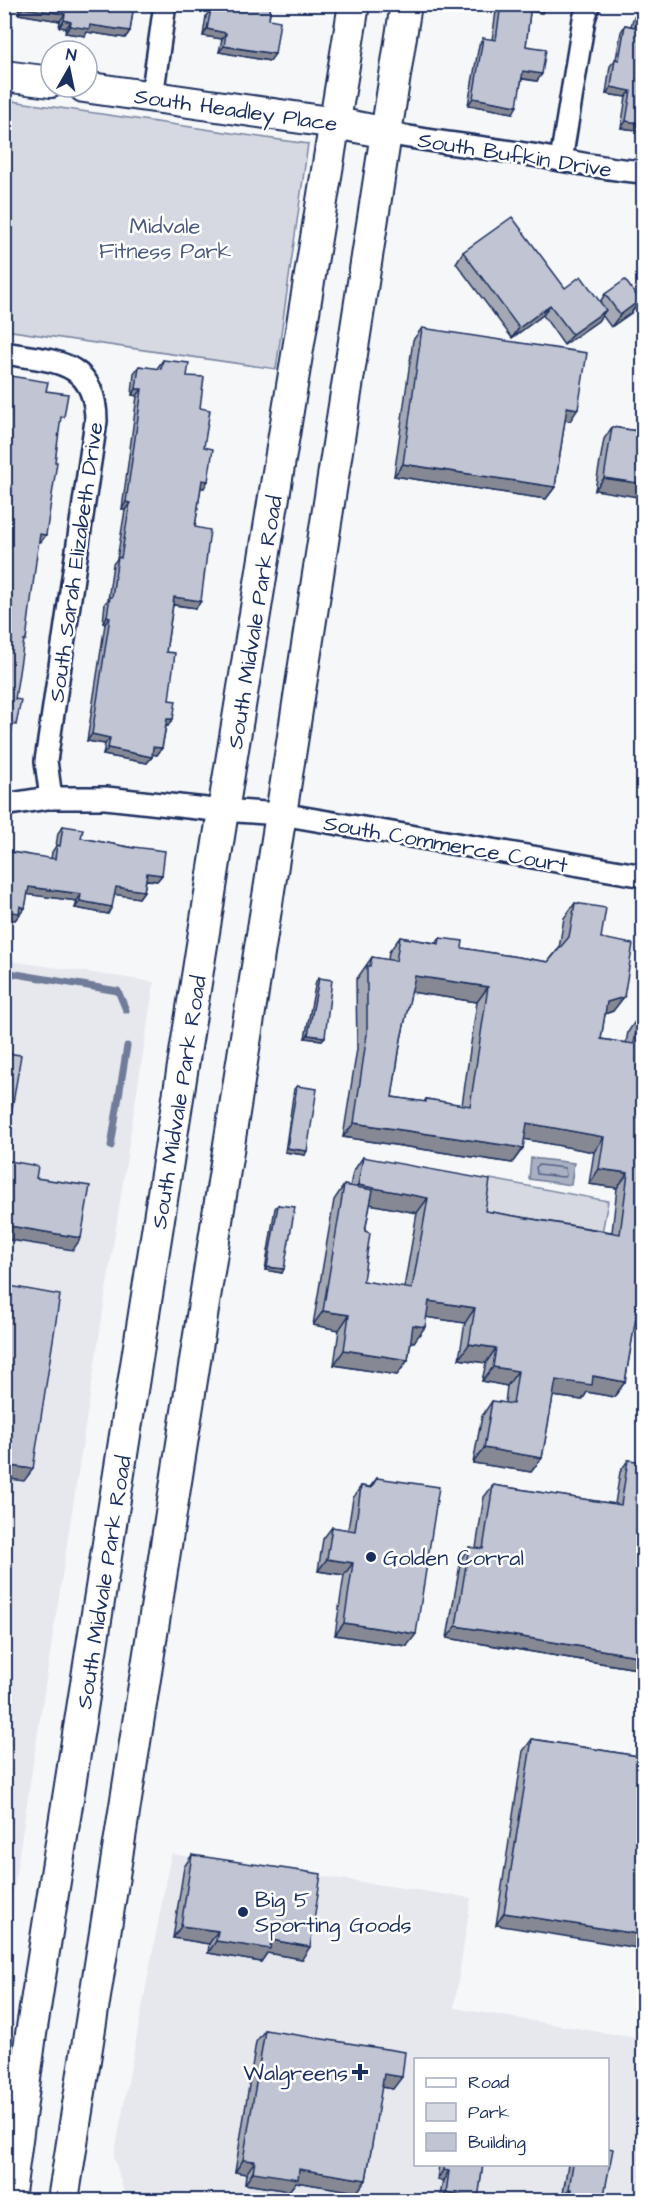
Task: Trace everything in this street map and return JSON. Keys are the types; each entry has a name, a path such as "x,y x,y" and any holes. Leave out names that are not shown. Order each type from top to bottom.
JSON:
{"main road":[{"name":"South Midvale Park Road","path":"9,2200 31,2034 236,812 354,4"},
{"path":"63,2200 281,814 405,4"},
{"path":"4,76 39,80"},
{"name":"South Headley Place","path":"99,89 336,123 387,133"}],"street":[{"path":"152,97 165,4"},
{"path":"561,160 584,19 589,4"},
{"name":"South Bufkin Drive","path":"387,133 622,171 644,172"},
{"name":"South Sarah Elizabeth Drive","path":"4,353 59,362 76,369 92,391 96,406 95,432 46,761 51,798"},
{"name":"South Commerce Court","path":"4,805 51,798 106,798 236,812 281,814 644,876"}],"shaded area":[{"path":"5,960 154,982 5,1945"},
{"path":"171,1854 471,1898 454,2008 643,2039 643,2200 126,2200 114,2157"}],"green space":[{"name":"Midvale Fitness Park","path":"5,100 308,144 276,369 5,330"},
{"path":"490,1179 608,1201 600,1244 482,1222"}],"water":[{"path":"531,1158 574,1163 571,1185 529,1179"}],"building":[{"path":"24,4 134,4 130,31 90,25 89,29 70,26 71,22 64,20 65,14 23,8"},
{"path":"219,4 271,4 269,19 280,21 275,54 224,46 226,33 207,29 211,9 218,11"},
{"path":"501,4 531,4 526,46 546,49 542,74 523,71 517,106 473,98 483,38 496,40"},
{"path":"637,13 644,14 644,124 626,121 631,91 611,87 615,59 619,60 625,25 635,27"},
{"path":"512,217 565,288 581,276 606,310 572,334 550,305 519,328 463,252"},
{"path":"625,280 640,300 620,315 605,294"},
{"path":"422,328 587,353 578,409 567,407 555,487 403,464"},
{"path":"163,360 189,363 187,376 204,377 200,408 210,410 204,447 213,449 208,481 202,480 195,527 210,530 201,601 174,597 166,652 175,653 169,700 176,701 173,719 167,719 162,748 153,747 152,757 108,748 110,738 92,734 110,617 107,616 110,597 112,597 118,557 121,558 130,503 126,502 142,389 136,389 139,366 161,369"},
{"path":"4,375 48,382 46,391 68,394 64,417 61,417 46,535 40,534 26,640 24,640 15,699 21,700 16,725 13,724 6,763 4,762"},
{"path":"612,427 644,432 644,484 604,478"},
{"path":"63,826 83,829 81,838 165,851 162,875 147,873 144,891 116,887 112,907 80,901 81,894 29,887 25,908 20,906 19,913 4,911 4,851 55,859"},
{"path":"575,903 606,908 601,938 633,944 624,997 607,1002 601,1039 634,1044 638,1017 644,1018 644,1270 625,1382 593,1376 592,1385 556,1380 542,1458 484,1448 492,1401 513,1404 518,1371 493,1367 496,1348 469,1344 475,1308 429,1301 425,1327 413,1325 408,1360 344,1350 349,1315 323,1311 344,1185 373,1190 365,1231 370,1233 363,1281 412,1289 428,1198 358,1185 363,1157 490,1180 485,1211 620,1234 628,1173 599,1169 604,1137 527,1123 523,1148 354,1123 367,1034 367,966 370,966 372,957 396,961 400,937 439,944 440,938 463,941 462,948 548,962 569,937","holes":["415,976 488,987 470,1106 426,1099 426,1102 392,1097 401,1039"]},
{"path":"319,978 332,980 325,1037 308,1035"},
{"path":"4,1053 21,1055 4,1157"},
{"path":"297,1086 317,1089 307,1151 287,1148"},
{"path":"4,1160 38,1166 36,1178 90,1186 81,1238 4,1225"},
{"path":"278,1205 295,1207 284,1269 267,1267"},
{"path":"4,1285 60,1295 33,1469 4,1465"},
{"path":"628,1460 644,1462 644,1657 456,1626 469,1547 483,1549 493,1485 621,1505"},
{"name":"Golden Corral","path":"377,1478 439,1487 416,1634 344,1623 353,1563 327,1559 332,1527 355,1531 361,1486 371,1488"},
{"path":"532,1739 644,1757 644,1935 504,1913"},
{"name":"Big 5 Sporting Goods","path":"192,1855 321,1874 310,1947 271,1940 270,1949 216,1941 218,1931 181,1926"},
{"name":"Walgreens","path":"265,2030 405,2052 402,2077 384,2074 366,2180 299,2169 298,2179 253,2172 255,2161 243,2160"},
{"path":"609,2148 613,2149 603,2200 570,2200 572,2189 569,2189 573,2166 609,2166"},
{"path":"444,2166 483,2166 478,2199 446,2193 449,2171 443,2170"}],"waterway":[{"path":"4,972 118,991 126,1010"},
{"path":"111,1146 127,1046"}],"place":[{"name":"Golden Corral","path":"371,1557"},
{"name":"Big 5 Sporting Goods","path":"243,1912"},
{"name":"Walgreens","path":"360,2072"}]}
